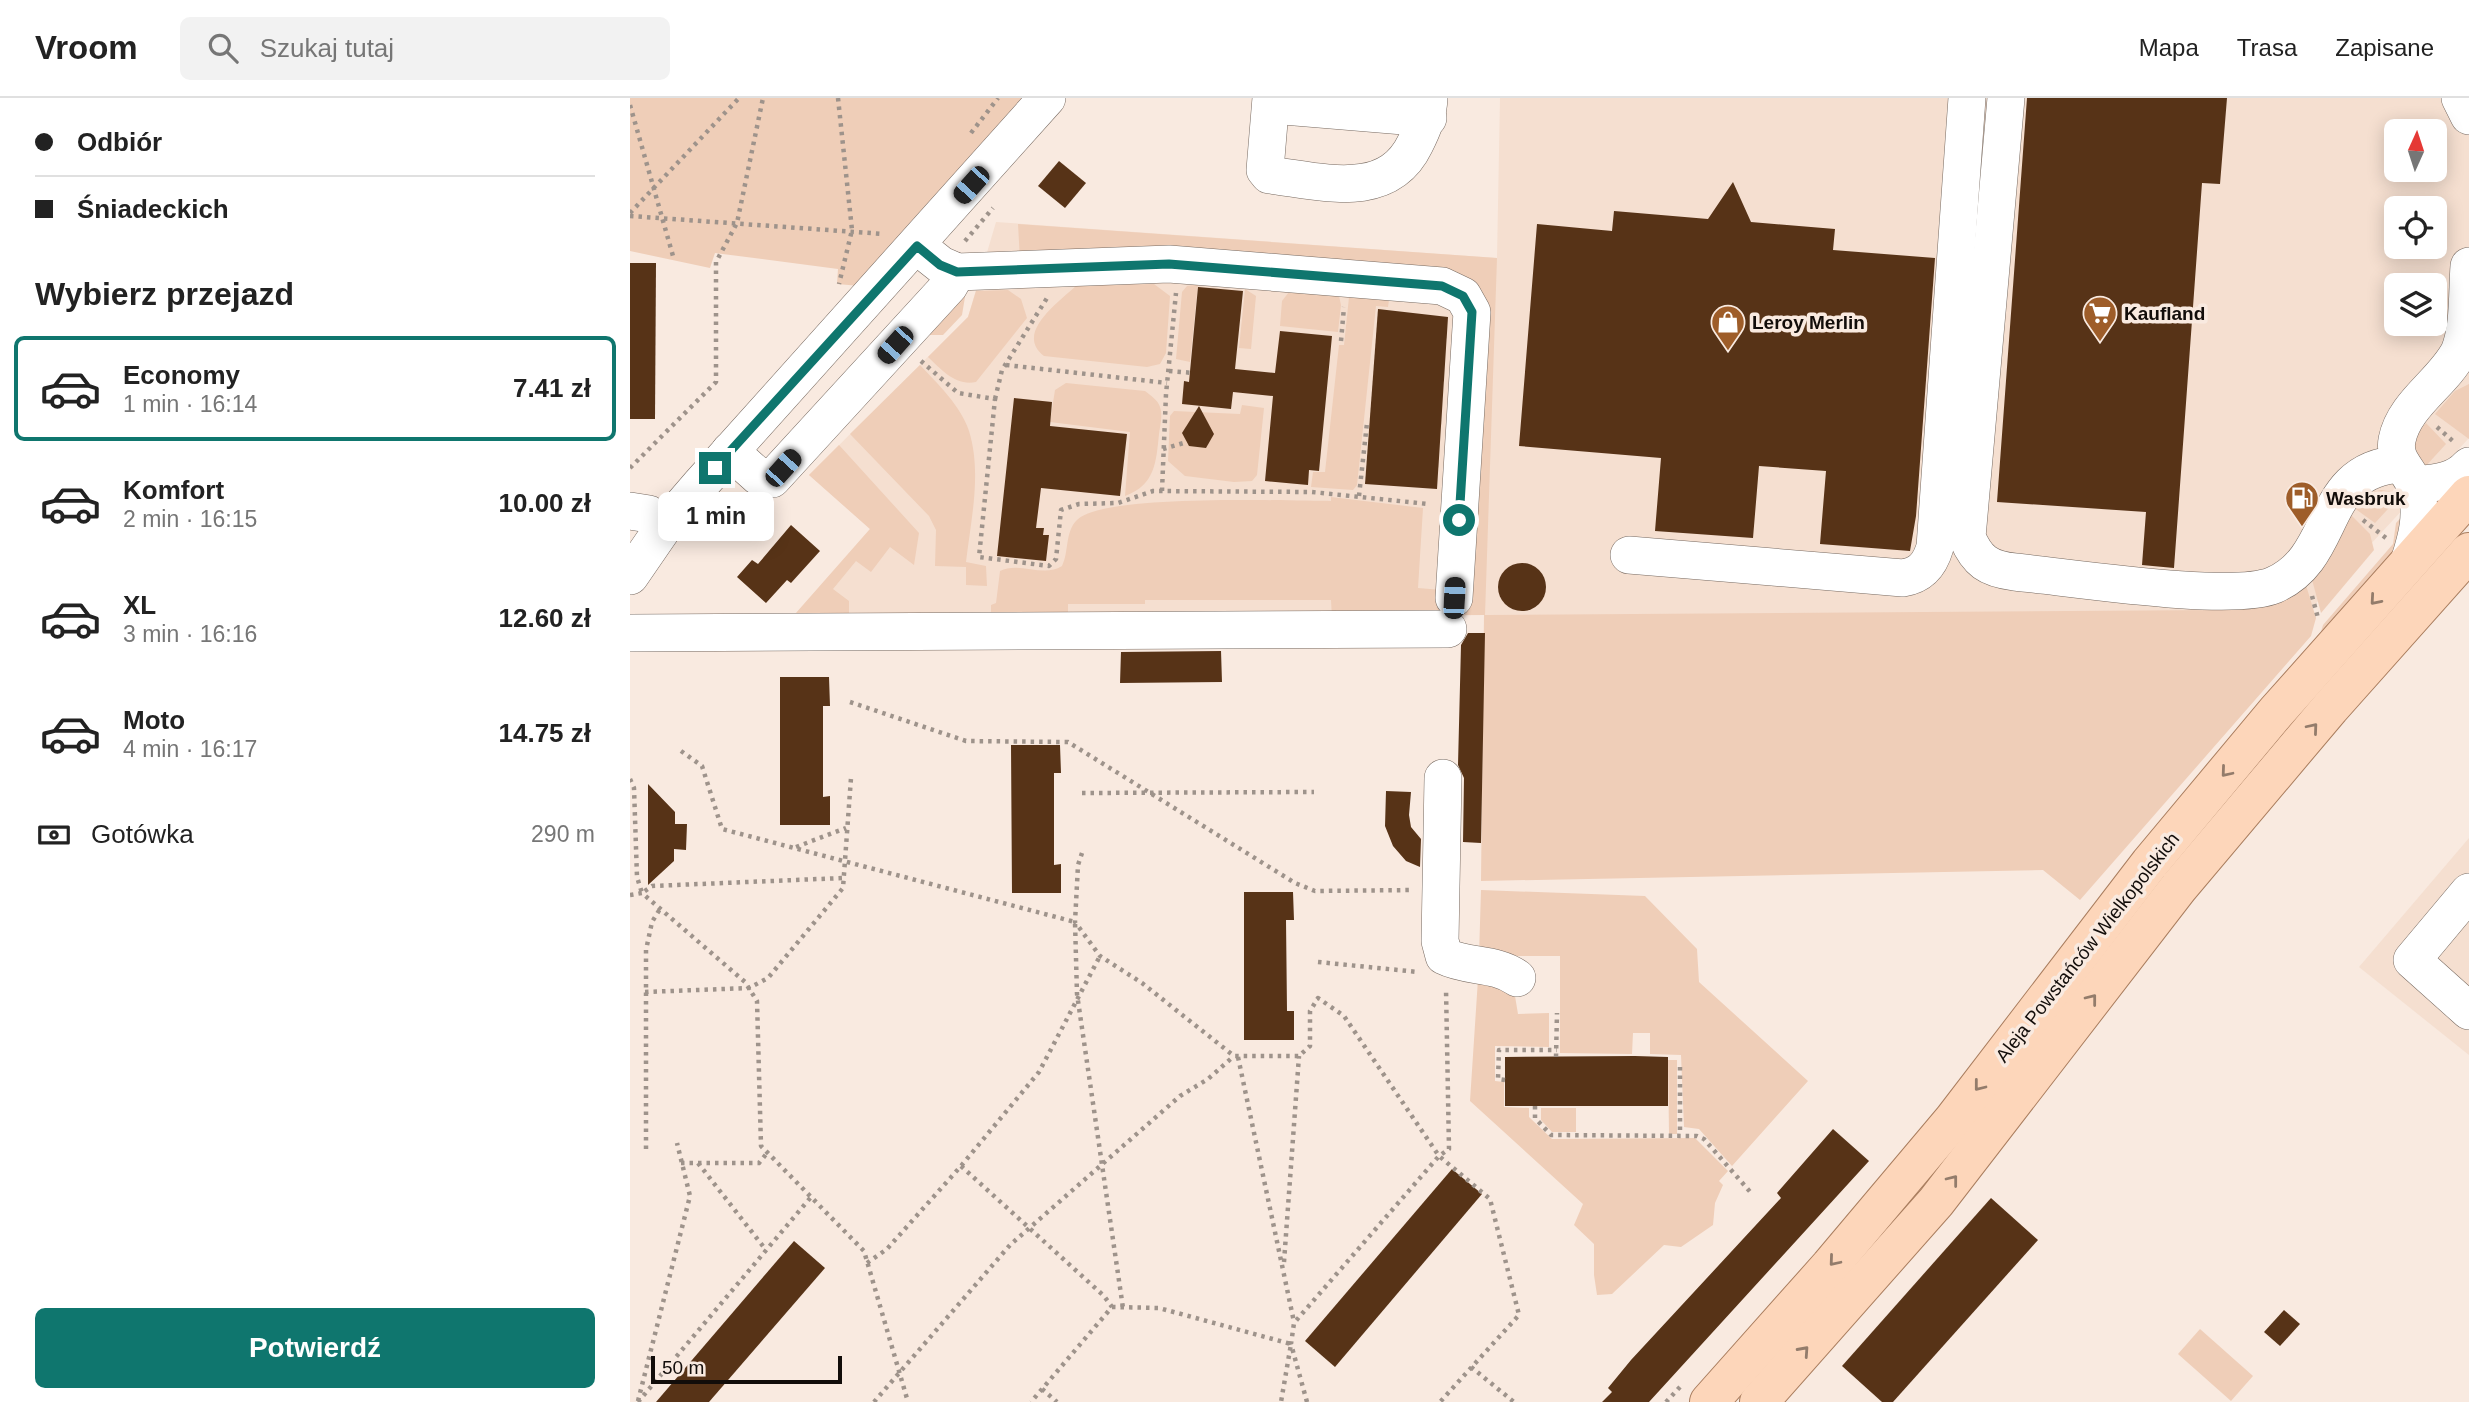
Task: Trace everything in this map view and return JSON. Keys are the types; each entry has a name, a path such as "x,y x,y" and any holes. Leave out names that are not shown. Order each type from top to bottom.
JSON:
{"main road":[{"name":"Aleja Powstańców Wielkopolskich","path":"1709,1402 1830,1266 1953,1120 2150,863 2276,712 2469,495"},
{"name":"Aleja Powstańców Wielkopolskich","path":"1759,1402 1936,1202 2179,887 2330,708 2469,552"}],"street":[{"path":"630,576 665,526 904,240 1047,98"},
{"path":"1629,555 1903,578 1918,574 1931,561 1935,547 1967,98"},
{"path":"2006,98 1967,537 1981,562 1995,570 2206,591 2259,590 2281,582 2303,565 2316,547 2337,499 2355,478 2379,466 2408,475 2448,480 2462,475 2469,467"},
{"path":"2466,98 2460,98 2469,117"},
{"path":"1271,102 1428,108 1411,153 1389,176 1357,184 1269,176 1265,170 1271,102"},
{"path":"630,633 1451,614 1472,312 1463,296 1442,286 1169,264 957,272 940,265 904,240"},
{"path":"2409,562 2419,533 2420,515 2396,447 2401,428 2462,357 2469,266"},
{"path":"730,451 759,477 772,479 949,286 957,272"},
{"path":"630,511 649,514 665,526"},
{"path":"1443,778 1440,942 1444,956 1459,964 1504,969 1517,978"},
{"path":"2469,892 2412,960 2469,1011"}],"path":[{"path":"630,215 739,98"},
{"path":"630,468 716,382 716,262 737,223 763,98"},
{"path":"838,98 852,230 838,284 842,293"},
{"path":"630,105 673,256"},
{"path":"630,215 852,230 904,240"},
{"path":"1162,491 1167,383 1177,280"},
{"path":"1050,294 1006,365 995,399 979,557 1049,566 1056,559 1061,510 1079,504 1118,503 1162,491 1312,492 1428,502 1427,516"},
{"path":"1341,341 1344,304"},
{"path":"921,360 958,393 995,399"},
{"path":"1006,365 1167,383"},
{"path":"1168,371 1194,373"},
{"path":"1359,496 1367,423"},
{"path":"1163,449 1187,442"},
{"path":"850,702 966,741 1068,743 1295,883 1315,891 1442,890"},
{"path":"681,751 702,766 722,829 1075,922 1100,956 1142,984 1236,1056 1299,1056 1310,1046 1310,1011 1318,998 1344,1016 1438,1156 1490,1199 1519,1315 1440,1402"},
{"path":"645,992 749,988 768,978 843,888 851,778"},
{"path":"630,779 634,788 637,877 642,893 749,988 757,1001 761,1146 864,1251 908,1402"},
{"path":"1082,793 1314,792"},
{"path":"795,848 846,828"},
{"path":"1082,853 1078,865 1075,922 1079,998 1123,1308"},
{"path":"630,895 642,893 652,886 843,878"},
{"path":"646,1149 646,950 652,922 660,909"},
{"path":"867,1263 887,1249 1039,1072 1100,956"},
{"path":"1318,962 1420,972"},
{"path":"1294,1323 1438,1156 1449,1149 1446,975"},
{"path":"1556,1057 1557,1013"},
{"path":"1505,1080 1499,1079 1499,1050 1557,1050"},
{"path":"874,1402 1010,1245 1180,1096 1208,1079 1236,1056"},
{"path":"1236,1056 1294,1323 1281,1402"},
{"path":"1283,1268 1299,1056"},
{"path":"1680,1067 1681,1134"},
{"path":"1535,1106 1535,1118 1551,1135 1681,1134 1704,1139 1752,1194"},
{"path":"638,1402 691,1196 677,1143"},
{"path":"681,1163 759,1163 767,1153"},
{"path":"698,1163 766,1250"},
{"path":"961,1166 1112,1307 1159,1308 1291,1344"},
{"path":"638,1402 811,1197"},
{"path":"1031,1402 1112,1307"},
{"path":"1291,1344 1307,1402"},
{"path":"1471,1367 1514,1402"},
{"path":"1042,1389 1057,1402"}],"shaded area":[{"path":"630,98 1031,98 860,286 837,284 838,269 715,253 710,268 630,251"},
{"path":"1500,98 2469,98 2469,438 2294,627 1484,615 991,625 789,621 870,529 809,475 968,317 996,222 1497,258"},
{"path":"1018,224 1497,258 1485,615 2217,610 2305,582 2316,618 2311,636 2080,900 2043,870 1481,881 1484,615 1465,615 1483,303 1020,260"},
{"path":"1154,284 1170,296 1166,353 1160,364 1147,367 1044,356 1036,347 1034,338 1042,318 1077,285"},
{"path":"1198,284 1190,362 1176,359 1182,292 1187,286"},
{"path":"1245,289 1256,296 1251,349 1239,348"},
{"path":"958,290 965,297 962,315 943,335 918,335"},
{"path":"1008,290 1021,299 1027,318 976,382 968,383 955,379 928,357 968,317 976,291"},
{"path":"1289,292 1339,296 1341,305 1338,332 1280,326 1282,301"},
{"path":"1349,297 1389,300 1388,307 1376,306 1357,485 1353,490 1311,487 1313,472 1325,472 1339,345 1344,345"},
{"path":"920,365 954,404 969,431 975,480 966,562 986,566 987,586 966,585 966,567 935,566 936,530 929,516 850,434"},
{"path":"1066,383 1145,391 1158,402 1161,417 1157,454 1152,472 1143,486 1125,496 1130,432 1050,422 1055,390"},
{"path":"2469,384 2469,439 2435,414 2455,391"},
{"path":"1242,405 1264,408 1257,475 1252,481 1234,482 1185,476 1168,461 1170,416 1174,411 1240,414"},
{"path":"2426,423 2446,444 2423,469 2416,457 2414,446"},
{"path":"839,445 919,533 914,565 890,547 871,572 856,561 833,589 849,601 849,621 789,621 870,529 809,475"},
{"path":"2381,490 2393,492 2399,497 2375,523 2350,505 2368,493"},
{"path":"1331,497 1423,508 1418,588 1442,590 1443,616 1332,618 1331,600 1145,600 1145,604 1068,604 1068,623 991,625 991,605 996,603 1000,571 1007,568 1047,570 1062,566 1073,526 1076,521 1092,512 1155,502 1331,501"},
{"path":"2409,509 2410,536 2318,642 2323,625 2393,544 2396,523"},
{"path":"2346,510 2370,534 2374,550 2321,613 2311,576"},
{"path":"2469,838 2469,1055 2359,967"},
{"path":"1481,890 1645,896 1697,949 1699,982 1808,1081 1732,1166 1699,1129 1684,1127 1681,1055 1650,1054 1650,1033 1633,1033 1632,1054 1560,1053 1560,956 1479,956"},
{"path":"1478,979 1510,988 1515,996 1518,1014 1549,1013 1549,1047 1495,1046 1495,1081 1504,1082 1504,1107 1529,1108 1529,1117 1552,1139 1695,1138 1728,1171 1719,1181 1723,1185 1715,1203 1713,1225 1681,1247 1664,1245 1612,1294 1597,1295 1594,1244 1574,1225 1583,1204 1470,1101"},
{"path":"1668,1060 1677,1060 1677,1134 1669,1134"},
{"path":"1541,1108 1576,1108 1576,1132 1552,1132 1541,1120"},
{"path":"2200,1329 2253,1376 2231,1401 2178,1354"}],"building":[{"name":"Kaufland","path":"2027,98 2227,98 2220,184 2202,183 2174,568 2142,565 2146,512 1997,502"},
{"path":"1059,161 1086,183 1065,208 1038,186"},
{"name":"Leroy Merlin","path":"1733,182 1751,222 1835,229 1833,250 1935,258 1916,516 1910,551 1820,544 1826,471 1759,466 1753,538 1655,531 1661,458 1519,446 1537,224 1612,231 1614,211 1708,219"},
{"path":"630,263 656,263 655,419 630,419"},
{"path":"1198,287 1243,291 1235,369 1275,373 1280,331 1332,336 1319,471 1309,470 1308,485 1265,481 1273,396 1233,392 1231,409 1182,404 1184,381 1189,382"},
{"path":"1378,309 1448,317 1437,489 1365,484"},
{"path":"1014,398 1052,402 1050,426 1127,434 1120,496 1041,488 1036,528 1044,528 1043,535 1049,535 1046,561 997,556"},
{"path":"1199,406 1214,434 1206,448 1189,446 1182,433"},
{"path":"791,525 820,551 791,583 787,580 766,603 737,577 752,560 758,564"},
{"path":"1522,563 1539,570 1546,587 1539,604 1522,611 1505,604 1498,587 1505,570"},
{"path":"1468,633 1485,633 1481,843 1463,842 1464,778 1458,765 1461,645"},
{"path":"1221,651 1222,682 1120,683 1121,652"},
{"path":"780,677 829,677 830,706 823,706 823,797 830,796 830,825 780,825"},
{"path":"1011,745 1060,745 1061,773 1054,773 1054,865 1061,864 1061,893 1012,893"},
{"path":"648,784 675,812 675,824 687,824 686,850 674,849 674,861 648,885"},
{"path":"1386,791 1411,792 1409,815 1411,827 1421,839 1420,867 1406,861 1393,846 1385,826"},
{"path":"1244,892 1293,892 1294,920 1286,920 1287,1011 1294,1011 1294,1040 1244,1040"},
{"path":"1505,1057 1668,1057 1668,1106 1505,1106"},
{"path":"1833,1129 1869,1161 1649,1402 1602,1402 1612,1392 1608,1388 1631,1360 1781,1198 1777,1193"},
{"path":"1452,1169 1482,1194 1335,1367 1305,1341"},
{"path":"1991,1198 2038,1240 1893,1402 1882,1402 1842,1366"},
{"path":"794,1241 825,1268 709,1402 656,1402"},
{"path":"2284,1310 2300,1324 2280,1346 2264,1332"}],"place":[{"name":"Kaufland","path":"2100,343"},
{"name":"Leroy Merlin","path":"1728,352"},
{"name":"Wasbruk","path":"2302,528"}],"route":[{"path":"715,468 917,246 940,265 957,272 1169,264 1442,286 1463,296 1472,312 1459,520"}]}
